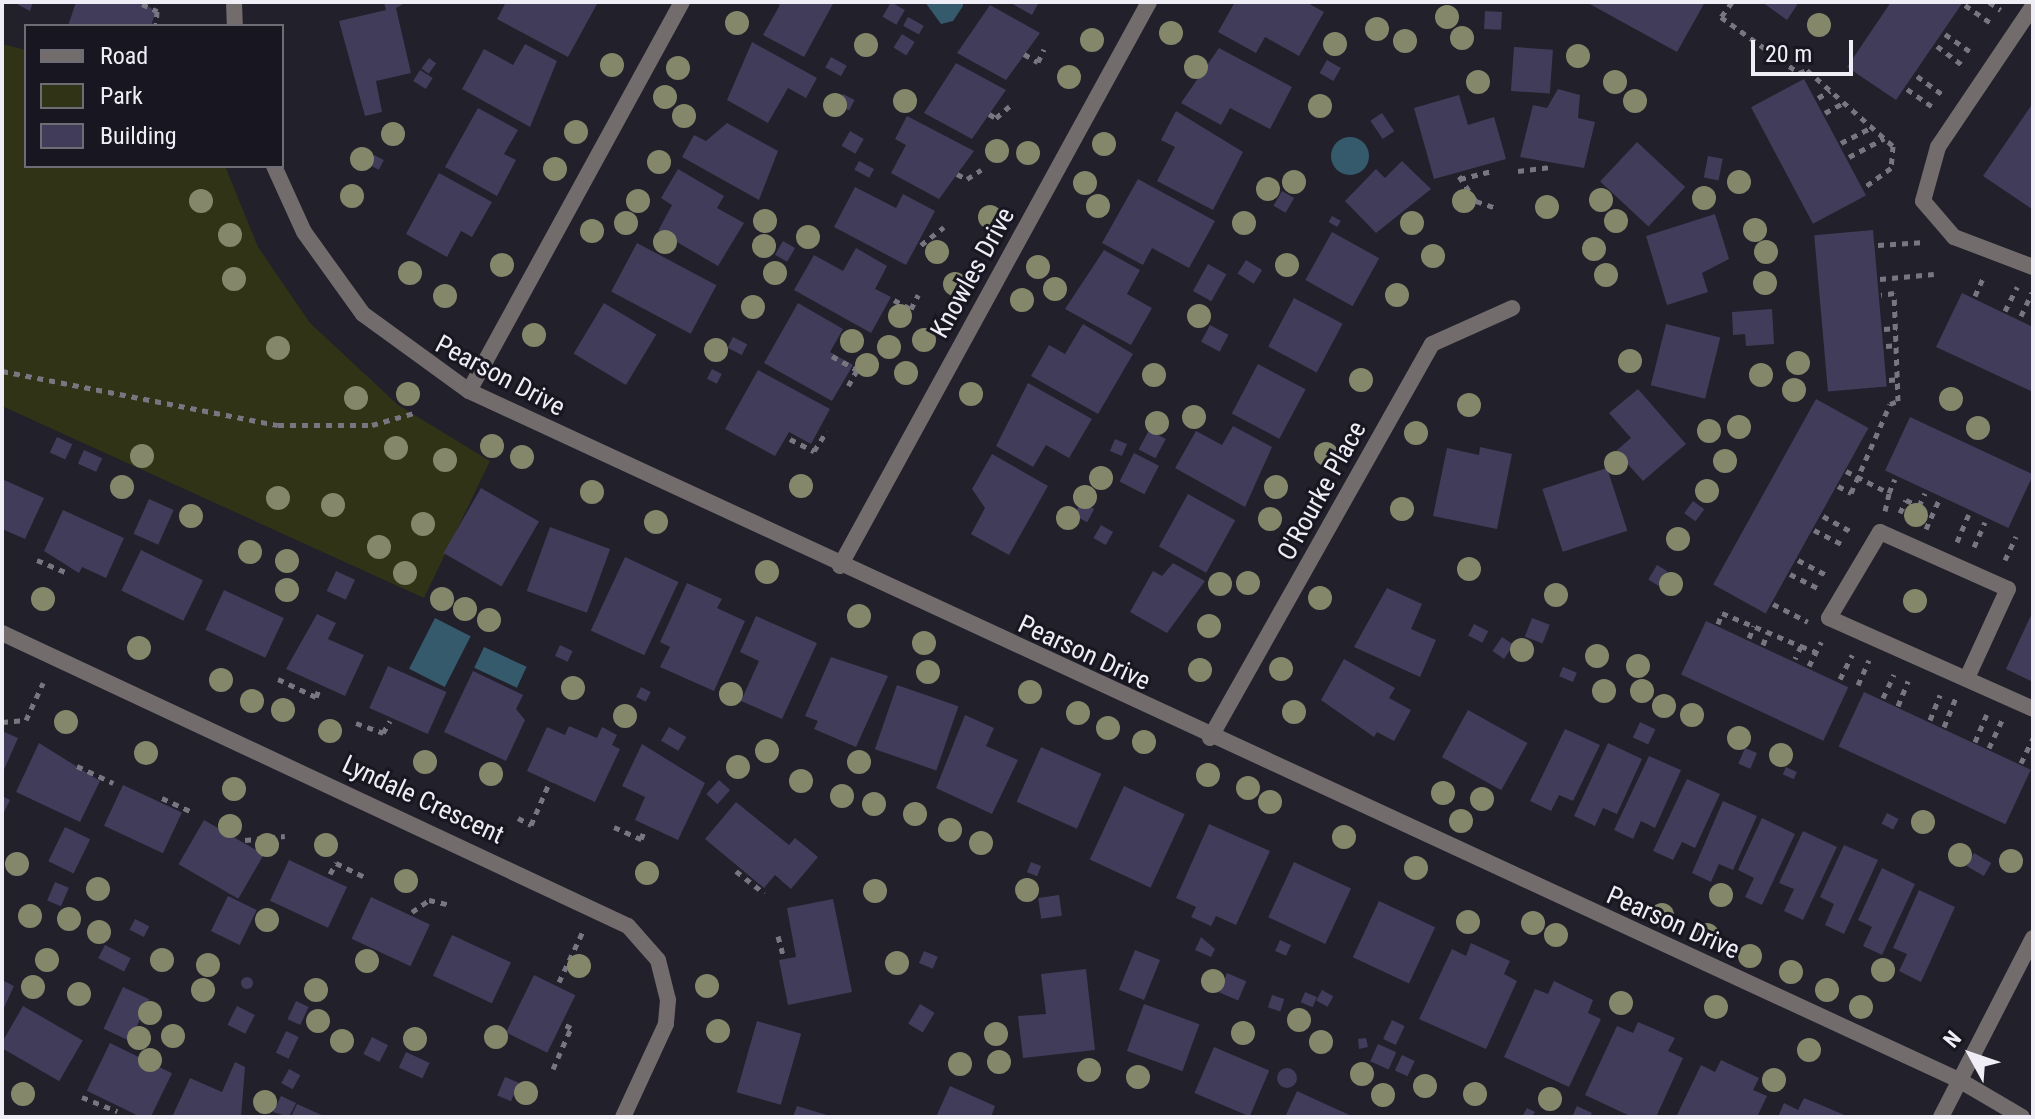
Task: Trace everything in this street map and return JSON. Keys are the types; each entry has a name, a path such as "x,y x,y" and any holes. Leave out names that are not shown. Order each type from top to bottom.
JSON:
{"street":[{"path":"234,2 235,24"},
{"path":"469,391 682,2"},
{"name":"Knowles Drive","path":"840,566 1149,2"},
{"path":"2033,6 1928,165 1923,201 1930,214 1954,237 2033,267"},
{"name":"Pearson Drive","path":"275,168 304,232 363,314 469,391 1210,738 1959,1080 2022,1117"},
{"name":"O'Rourke Place","path":"1210,738 1432,344 1512,308"},
{"path":"1967,678 2008,589 1880,532 1829,618 2033,709"},
{"name":"Lyndale Crescent","path":"2,633 628,926 658,960 668,1000 666,1024 623,1117"},
{"path":"1941,1117 2033,938"}],"path":[{"path":"1732,2 1721,17 1830,91 1898,154 1865,187"},
{"path":"142,4 157,11 156,24"},
{"path":"1965,5 2012,37"},
{"path":"1945,34 1987,73"},
{"path":"1937,46 1987,73"},
{"path":"1024,54 1038,62 1044,49"},
{"path":"1917,76 1959,115"},
{"path":"1907,89 1959,115"},
{"path":"1818,98 1830,91"},
{"path":"1825,113 1843,103"},
{"path":"989,114 996,118 1010,106"},
{"path":"1841,143 1870,128"},
{"path":"1849,157 1884,138"},
{"path":"1518,171 1549,167"},
{"path":"957,174 967,179 981,170"},
{"path":"1493,171 1459,177 1476,201 1496,208"},
{"path":"921,245 944,227"},
{"path":"1878,245 1932,241"},
{"path":"1880,279 1934,274"},
{"path":"2021,316 2033,289"},
{"path":"1838,486 1851,493 1875,446 1890,404 1898,401 1900,379 1894,293 1881,295"},
{"path":"894,300 911,309 918,295"},
{"path":"1884,329 1897,328"},
{"path":"1886,346 1898,345"},
{"path":"832,356 857,370 846,390"},
{"path":"2,371 278,425 372,425 414,413"},
{"path":"1889,380 1900,379"},
{"path":"790,439 814,451 827,431"},
{"path":"1865,441 1875,446"},
{"path":"1846,471 1889,493 1895,479"},
{"path":"1890,536 1906,500 1919,506 1925,493"},
{"path":"1823,516 1869,550"},
{"path":"1814,530 1869,550"},
{"path":"37,560 67,573"},
{"path":"1718,624 1722,613 1816,652"},
{"path":"1749,638 1754,626"},
{"path":"1763,645 1768,632"},
{"path":"1795,659 1801,646"},
{"path":"278,679 316,697 320,687"},
{"path":"2,722 26,720 43,683"},
{"path":"356,723 383,733 390,721"},
{"path":"2021,763 2033,738"},
{"path":"77,766 113,783"},
{"path":"518,818 531,825 550,781"},
{"path":"162,798 194,813"},
{"path":"614,827 641,839 645,829"},
{"path":"245,840 285,836"},
{"path":"330,874 336,863 365,877"},
{"path":"736,871 764,893"},
{"path":"412,912 429,900 451,905"},
{"path":"559,982 583,931"},
{"path":"778,936 783,955"},
{"path":"553,1069 571,1028 565,1025"},
{"path":"82,1097 117,1111"}],"green space":[{"path":"2,44 24,50 24,168 226,168 258,247 310,323 398,405 490,461 424,598 2,406"}],"water":[{"path":"925,2 963,2 963,6 953,21 941,24"},
{"path":"1350,137 1364,142 1369,156 1364,170 1350,175 1336,170 1331,156 1336,142"},
{"path":"435,618 471,636 445,687 409,669"},
{"path":"484,647 527,667 517,688 474,668"}],"building":[{"path":"13,2 33,2 30,11"},
{"path":"76,2 141,2 156,11 152,24 69,24"},
{"path":"384,2 407,2 396,8 411,73 376,81 382,112 365,116 339,21 386,10"},
{"path":"506,2 598,2 568,57 497,19"},
{"path":"773,2 834,2 804,57 763,35 780,5"},
{"path":"891,2 905,10 896,25 882,17"},
{"path":"1009,2 1039,2 1032,15"},
{"path":"1235,2 1306,2 1324,12 1299,56 1265,37 1256,53 1218,32"},
{"path":"1586,2 1705,2 1677,52"},
{"path":"1762,2 1799,2 1787,20"},
{"path":"1891,2 1963,2 1896,100 1847,67"},
{"path":"990,5 1040,33 1006,80 957,53"},
{"path":"1485,11 1502,12 1501,30 1484,29"},
{"path":"908,17 924,26 919,34 903,26"},
{"path":"902,34 915,42 906,56 894,48"},
{"path":"752,42 817,78 806,98 788,88 768,123 727,100"},
{"path":"525,44 557,61 530,127 462,89 484,49 513,65"},
{"path":"1514,47 1553,50 1550,94 1511,91"},
{"path":"1219,48 1292,87 1270,129 1230,108 1221,125 1181,103"},
{"path":"831,57 847,66 841,76 825,67"},
{"path":"429,58 436,63 429,74 421,69"},
{"path":"1327,60 1341,68 1333,81 1320,73"},
{"path":"956,63 1006,90 972,139 924,113"},
{"path":"420,70 433,78 426,89 413,81"},
{"path":"1804,79 1866,196 1813,224 1751,107"},
{"path":"1558,89 1580,95 1578,118 1595,122 1584,168 1520,157 1533,105 1547,108"},
{"path":"843,94 855,100 849,111 838,105"},
{"path":"1459,95 1468,125 1494,117 1506,159 1434,179 1414,108"},
{"path":"2033,103 2033,207 2032,209 1983,176"},
{"path":"478,108 518,130 504,154 516,160 497,196 445,167"},
{"path":"1176,111 1243,152 1213,210 1157,181 1175,147 1161,140"},
{"path":"1382,113 1394,131 1383,139 1370,121"},
{"path":"907,116 974,151 939,199 891,173 906,145 895,139"},
{"path":"727,123 778,151 759,200 682,157 694,135 706,141"},
{"path":"850,131 864,139 855,154 842,146"},
{"path":"1637,142 1685,187 1648,227 1600,181"},
{"path":"374,155 384,160 379,170 369,165"},
{"path":"1708,156 1723,159 1719,180 1704,178"},
{"path":"859,161 874,169 869,178 854,170"},
{"path":"1402,161 1431,189 1376,233 1345,201 1376,169 1385,178"},
{"path":"678,169 724,196 717,208 744,223 718,266 658,231 672,205 661,198"},
{"path":"439,173 492,202 472,237 461,231 447,257 406,234"},
{"path":"1138,179 1215,221 1189,268 1152,248 1143,265 1102,243"},
{"path":"855,187 896,208 903,194 935,211 906,265 834,227"},
{"path":"1282,191 1294,198 1286,213 1274,206"},
{"path":"1715,214 1729,259 1702,273 1708,292 1667,305 1646,236"},
{"path":"1332,216 1341,221 1337,227 1329,222"},
{"path":"1873,230 1887,386 1828,392 1814,235"},
{"path":"1332,232 1379,258 1353,306 1305,280"},
{"path":"783,241 795,248 787,262 775,255"},
{"path":"637,243 716,285 691,334 611,292"},
{"path":"856,248 887,266 875,289 891,297 871,333 794,290 814,255 843,271"},
{"path":"1104,250 1140,270 1127,294 1152,308 1131,345 1065,309"},
{"path":"1246,260 1262,270 1254,284 1238,274"},
{"path":"1208,264 1226,274 1211,301 1193,291"},
{"path":"1962,293 2033,327 2033,392 1936,347"},
{"path":"1294,298 1343,324 1317,372 1268,347"},
{"path":"604,303 656,334 626,385 574,354"},
{"path":"798,303 843,329 830,352 853,365 832,401 764,363"},
{"path":"1772,309 1774,344 1746,346 1745,334 1733,335 1732,312"},
{"path":"1083,324 1133,354 1098,414 1031,376 1049,345 1065,354"},
{"path":"1666,324 1720,338 1705,399 1651,385"},
{"path":"1210,325 1229,335 1220,352 1201,342"},
{"path":"733,337 747,344 742,355 728,348"},
{"path":"1258,364 1306,389 1279,439 1232,413"},
{"path":"712,369 722,374 717,384 707,379"},
{"path":"758,370 830,409 811,444 789,432 775,456 725,429"},
{"path":"1028,383 1092,419 1069,458 1046,445 1033,467 996,446"},
{"path":"1638,389 1686,444 1643,481 1616,451 1631,438 1609,413"},
{"path":"1816,399 1868,428 1766,614 1713,584"},
{"path":"1910,417 2033,474 2008,528 1885,470"},
{"path":"1233,426 1272,447 1245,507 1175,468 1196,431 1222,445"},
{"path":"1149,430 1166,439 1155,458 1139,449"},
{"path":"57,437 72,444 65,460 50,452"},
{"path":"1115,439 1127,444 1122,456 1110,451"},
{"path":"1480,447 1512,454 1497,529 1433,516 1447,448 1479,455"},
{"path":"84,450 102,458 96,472 78,464"},
{"path":"1134,453 1159,466 1144,494 1119,482"},
{"path":"992,454 1048,486 1009,555 971,534 985,508 972,489"},
{"path":"1607,468 1627,531 1563,552 1542,489"},
{"path":"2,479 44,498 25,539 2,529"},
{"path":"481,488 539,522 502,586 444,553"},
{"path":"1188,494 1235,520 1206,573 1159,546"},
{"path":"149,499 174,510 158,545 134,534"},
{"path":"1693,501 1704,509 1696,521 1684,513"},
{"path":"1081,502 1094,509 1087,522 1074,515"},
{"path":"63,510 124,538 106,578 82,567 79,573 44,551"},
{"path":"1101,525 1113,532 1106,545 1094,538"},
{"path":"550,527 610,549 587,613 527,591"},
{"path":"141,550 203,580 183,621 121,590"},
{"path":"625,557 678,582 644,655 591,630"},
{"path":"1173,563 1205,581 1167,633 1130,612 1153,571 1162,576"},
{"path":"1657,565 1667,571 1659,586 1648,580"},
{"path":"336,571 355,580 346,600 327,591"},
{"path":"687,583 722,599 717,608 745,621 714,691 660,667 670,647 660,642"},
{"path":"1387,588 1422,604 1411,629 1436,640 1420,677 1354,647"},
{"path":"224,590 284,618 265,658 205,630"},
{"path":"2033,611 2033,682 2006,669"},
{"path":"317,614 336,623 328,639 364,655 345,696 286,669"},
{"path":"756,616 817,643 782,719 741,701 759,661 740,652"},
{"path":"1532,618 1550,625 1543,643 1525,637"},
{"path":"1706,621 1848,687 1823,741 1681,674"},
{"path":"1474,624 1488,631 1482,643 1468,636"},
{"path":"1502,637 1514,645 1504,659 1492,651"},
{"path":"560,645 573,651 568,662 555,656"},
{"path":"831,657 888,676 856,747 814,729 818,721 805,716"},
{"path":"1344,659 1395,688 1389,698 1411,710 1394,741 1377,732 1374,737 1321,700"},
{"path":"388,666 446,692 428,734 369,708"},
{"path":"1563,667 1577,673 1573,682 1559,676"},
{"path":"473,671 523,695 516,709 525,720 506,761 444,732"},
{"path":"897,685 958,706 936,770 875,749"},
{"path":"641,687 651,692 646,702 636,697"},
{"path":"1864,692 2031,770 2005,824 1839,746"},
{"path":"1468,710 1527,743 1501,790 1442,757"},
{"path":"965,715 994,728 986,746 1018,760 992,814 936,788"},
{"path":"1640,722 1655,729 1648,745 1633,737"},
{"path":"569,726 597,738 602,727 617,735 612,745 620,749 595,802 527,771 547,727 565,735"},
{"path":"669,727 686,737 678,751 661,741"},
{"path":"1565,729 1600,745 1573,801 1559,795 1551,811 1530,801"},
{"path":"2,731 18,738 2,774"},
{"path":"39,743 100,781 80,822 16,792"},
{"path":"1608,743 1642,759 1617,814 1603,808 1595,826 1574,816"},
{"path":"642,744 705,783 678,840 635,820 645,797 622,786"},
{"path":"1041,747 1101,774 1077,829 1017,802"},
{"path":"1745,748 1757,753 1750,769 1738,764"},
{"path":"1649,756 1681,770 1655,828 1641,821 1633,839 1614,830"},
{"path":"1786,767 1797,772 1794,779 1783,774"},
{"path":"1687,779 1720,794 1695,848 1682,842 1673,860 1653,851"},
{"path":"719,780 730,790 717,804 706,794"},
{"path":"123,785 182,812 163,853 104,826"},
{"path":"1124,786 1185,814 1150,888 1090,859"},
{"path":"2,796 10,800 2,816"},
{"path":"1723,801 1757,816 1733,870 1719,864 1711,882 1692,873"},
{"path":"736,802 789,845 795,838 818,857 791,889 775,875 764,888 705,839"},
{"path":"1887,813 1899,819 1893,830 1882,824"},
{"path":"1762,818 1795,834 1762,905 1745,897 1754,878 1738,870"},
{"path":"204,820 264,854 238,899 178,864"},
{"path":"1209,824 1270,851 1236,925 1216,916 1211,926 1191,917 1196,907 1176,898"},
{"path":"65,827 90,839 74,873 48,861"},
{"path":"1803,831 1837,847 1803,920 1784,911 1794,889 1779,883"},
{"path":"1844,845 1878,860 1844,934 1825,925 1834,904 1820,897"},
{"path":"1974,853 1991,863 1984,876 1966,866"},
{"path":"289,860 347,887 328,928 270,901"},
{"path":"1031,862 1041,866 1037,876 1027,872"},
{"path":"1294,862 1351,889 1325,944 1268,917"},
{"path":"1882,868 1915,884 1882,955 1863,946 1872,927 1858,920"},
{"path":"55,882 69,888 61,906 47,900"},
{"path":"1919,890 1955,907 1921,982 1899,971 1907,954 1893,948"},
{"path":"1059,895 1062,916 1041,919 1038,898"},
{"path":"228,896 257,910 240,945 211,931"},
{"path":"371,897 430,924 410,966 352,939"},
{"path":"833,899 852,992 788,1005 779,960 796,957 787,908"},
{"path":"1379,901 1435,927 1409,983 1353,957"},
{"path":"135,919 149,926 144,937 130,930"},
{"path":"452,935 511,962 492,1003 433,976"},
{"path":"1201,937 1215,949 1211,957 1195,950"},
{"path":"1280,940 1291,945 1286,956 1275,951"},
{"path":"1471,943 1510,961 1504,974 1517,981 1486,1049 1419,1019 1452,949 1466,956"},
{"path":"105,945 131,958 124,972 98,958"},
{"path":"1135,950 1160,960 1144,1000 1119,990"},
{"path":"924,951 938,957 933,969 919,963"},
{"path":"1086,969 1095,1050 1023,1058 1018,1016 1046,1014 1041,974"},
{"path":"1227,973 1246,981 1238,1001 1219,992"},
{"path":"534,975 575,995 547,1053 506,1033"},
{"path":"247,977 253,983 247,989 241,983"},
{"path":"2,980 14,986 2,1012"},
{"path":"1554,981 1593,1000 1588,1013 1601,1019 1569,1087 1504,1057 1535,989 1548,994"},
{"path":"123,987 149,999 130,1041 104,1029"},
{"path":"1322,990 1333,996 1328,1007 1316,1000"},
{"path":"1305,992 1317,997 1313,1007 1301,1002"},
{"path":"1272,995 1284,999 1280,1011 1268,1007"},
{"path":"296,1001 309,1007 300,1025 288,1019"},
{"path":"920,1004 935,1013 923,1032 908,1024"},
{"path":"1144,1004 1199,1024 1182,1071 1127,1051"},
{"path":"23,1006 83,1040 59,1081 2,1048 2,1042"},
{"path":"237,1006 255,1015 245,1034 227,1025"},
{"path":"1392,1020 1405,1026 1396,1045 1383,1039"},
{"path":"757,1021 801,1034 781,1105 737,1092"},
{"path":"1638,1022 1675,1038 1668,1051 1683,1058 1656,1117 1632,1117 1585,1095 1617,1026 1633,1033"},
{"path":"286,1031 299,1037 289,1059 276,1053"},
{"path":"372,1037 388,1045 379,1062 363,1054"},
{"path":"1366,1038 1368,1047 1359,1049 1358,1039"},
{"path":"110,1043 172,1073 151,1117 141,1117 87,1091"},
{"path":"1378,1044 1396,1052 1389,1069 1370,1061"},
{"path":"1214,1047 1269,1070 1250,1116 1194,1093"},
{"path":"406,1052 430,1063 422,1078 399,1067"},
{"path":"1402,1055 1415,1061 1408,1076 1395,1070"},
{"path":"1721,1060 1759,1078 1753,1090 1767,1096 1757,1117 1676,1117 1701,1065 1715,1072"},
{"path":"235,1062 245,1067 241,1117 172,1117 190,1078 222,1092"},
{"path":"1287,1068 1294,1071 1297,1078 1294,1085 1287,1088 1280,1085 1277,1078 1280,1071"},
{"path":"289,1069 300,1075 293,1089 281,1083"},
{"path":"505,1077 519,1083 511,1101 497,1095"},
{"path":"950,1086 995,1106 991,1117 936,1117"},
{"path":"1297,1091 1323,1103 1354,1117 1285,1117"},
{"path":"281,1096 296,1103 289,1117 273,1112"},
{"path":"1804,1098 1849,1117 1778,1117 1784,1103 1798,1110"},
{"path":"297,1104 326,1117 291,1117"},
{"path":"797,1106 830,1116 830,1117 793,1117"},
{"path":"1577,1106 1592,1113 1590,1117 1572,1117"},
{"path":"1527,1108 1535,1112 1532,1117 1522,1117"}]}
